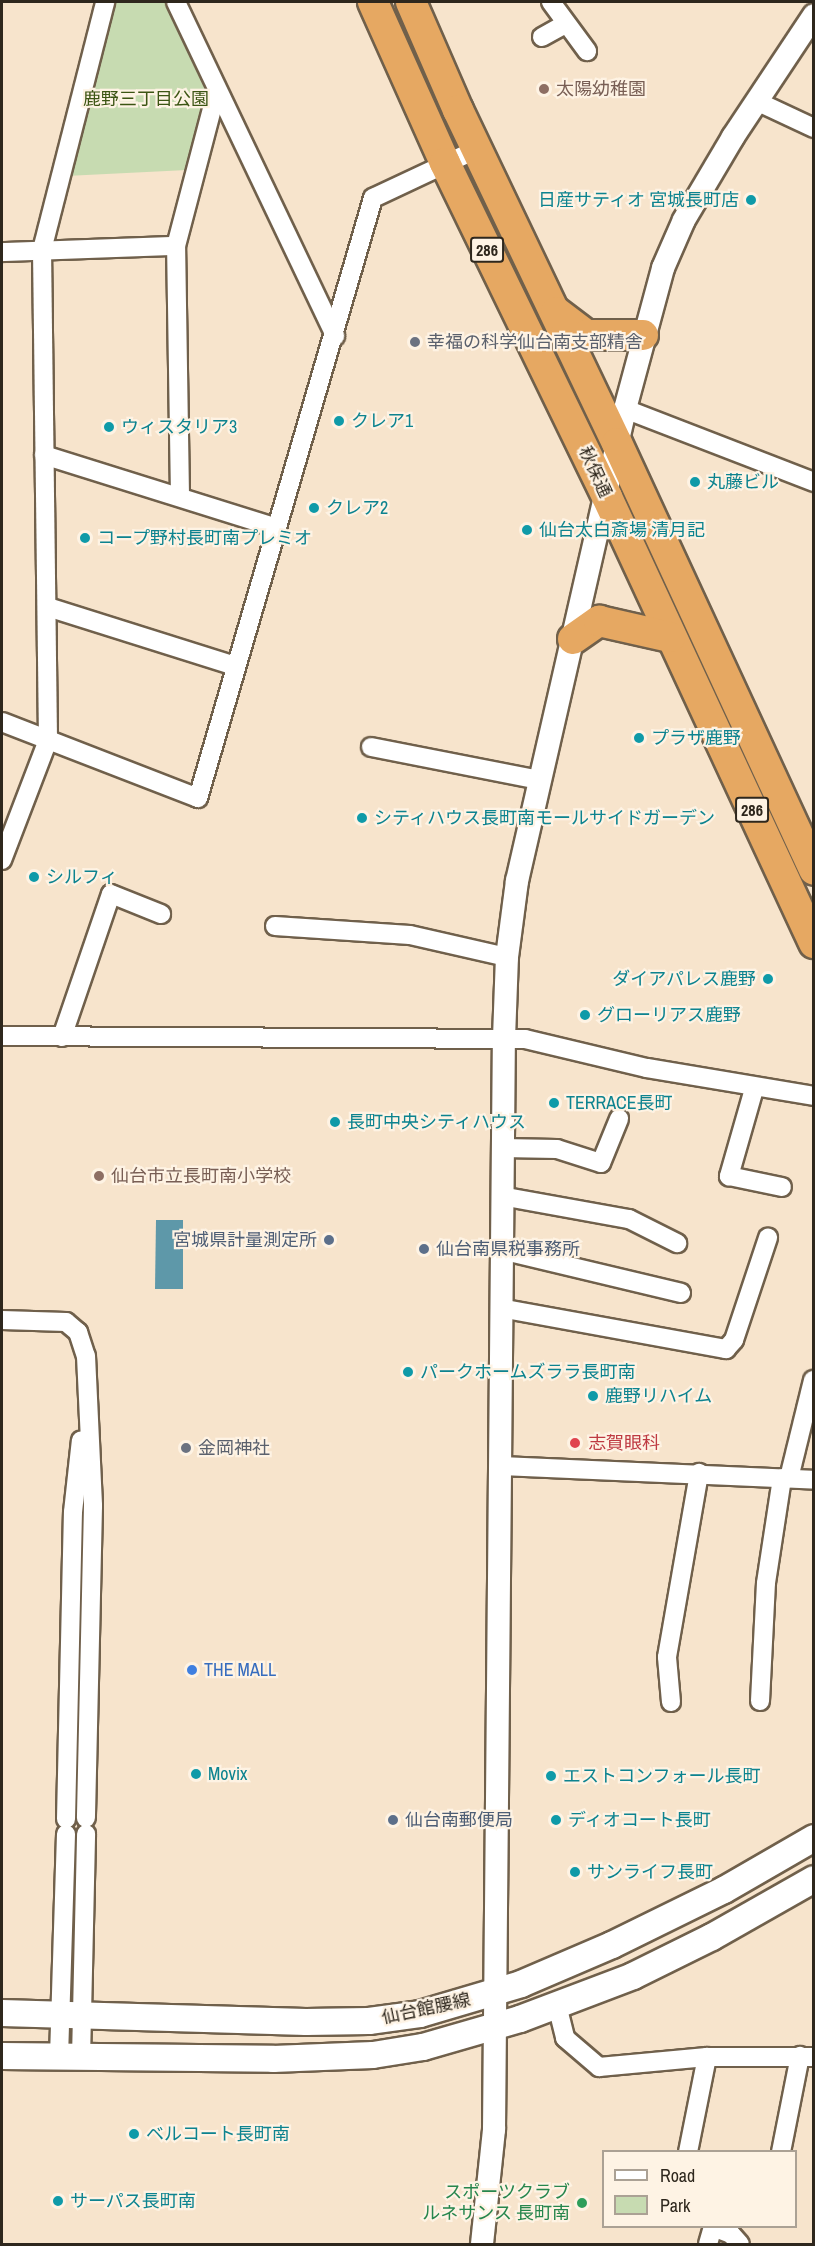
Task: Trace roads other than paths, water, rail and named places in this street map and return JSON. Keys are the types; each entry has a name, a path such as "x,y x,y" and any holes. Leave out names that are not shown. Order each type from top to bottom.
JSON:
{"highway":[{"name":"秋保通","path":"373,2 445,164 607,497 813,943"},
{"name":"秋保通","path":"411,2 477,149 617,443 813,870"},
{"path":"554,310 586,335 643,335"},
{"path":"573,639 599,621 670,637"}],"main road":[{"name":"仙台館腰線","path":"2,2013 369,2021 420,2014 494,1993 612,1945 724,1890 813,1838"},
{"name":"仙台館腰線","path":"2,2056 70,2058 373,2055 423,2048 494,2028 633,1976 712,1937 813,1879"}],"street":[{"path":"2,860 48,740 42,250 105,2"},
{"path":"176,2 335,336"},
{"path":"551,2 587,51"},
{"path":"482,2244 492,2152 504,1038 507,957 517,881 538,780 607,497 625,409 643,335 663,268 684,220 756,101 813,15"},
{"path":"542,37 565,24"},
{"path":"180,496 176,246 217,90"},
{"path":"756,101 813,128"},
{"path":"2,722 198,798 235,666 335,336 373,198 477,149"},
{"path":"2,252 176,246"},
{"path":"625,409 813,482"},
{"path":"44,456 180,496 277,528"},
{"path":"48,607 235,666"},
{"path":"371,747 538,780"},
{"path":"62,1037 111,894 161,914"},
{"path":"275,926 410,935 507,957"},
{"path":"2,1036 525,1039 754,1089 813,1096"},
{"path":"754,1089 729,1176 782,1187"},
{"path":"502,1148 557,1149 601,1163 619,1119"},
{"path":"501,1196 629,1219 676,1244"},
{"path":"500,1308 726,1349 734,1340 768,1238"},
{"path":"501,1250 681,1293"},
{"path":"2,1320 60,1321 72,1325 83,1342 88,1375 93,1506 86,1826 70,2058"},
{"path":"72,2015 66,1826 73,1512 88,1375"},
{"path":"760,1701 766,1583 786,1478 813,1380"},
{"path":"499,1466 699,1473 813,1480"},
{"path":"671,1702 667,1657 699,1473"},
{"path":"557,2006 565,2038 599,2067 707,2057 807,2056 781,2150"},
{"path":"688,2150 707,2057"},
{"path":"708,2244 713,2228"},
{"path":"716,2228 731,2234 740,2244"}],"water":[{"path":"156,1220 183,1220 183,1289 155,1289"}],"place":[{"name":"太陽幼稚園","path":"544,89"},
{"name":"日産サティオ 宮城長町店","path":"751,200"},
{"name":"幸福の科学仙台南支部精舎","path":"415,342"},
{"name":"クレア1","path":"339,421"},
{"name":"ウィスタリア3","path":"109,427"},
{"name":"丸藤ビル","path":"695,482"},
{"name":"クレア2","path":"314,508"},
{"name":"仙台太白斎場 清月記","path":"527,530"},
{"name":"コープ野村長町南プレミオ","path":"85,538"},
{"name":"プラザ鹿野","path":"639,738"},
{"name":"シティハウス長町南モールサイドガーデン","path":"362,818"},
{"name":"シルフィ","path":"34,877"},
{"name":"ダイアパレス鹿野","path":"768,979"},
{"name":"グローリアス鹿野","path":"585,1015"},
{"name":"TERRACE長町","path":"554,1103"},
{"name":"長町中央シティハウス","path":"335,1122"},
{"name":"仙台市立長町南小学校","path":"99,1176"},
{"name":"宮城県計量測定所","path":"329,1240"},
{"name":"仙台南県税事務所","path":"424,1249"},
{"name":"パークホームズララ長町南","path":"408,1372"},
{"name":"鹿野リハイム","path":"593,1396"},
{"name":"志賀眼科","path":"575,1443"},
{"name":"金岡神社","path":"186,1448"},
{"name":"THE MALL","path":"192,1670"},
{"name":"Movix","path":"196,1774"},
{"name":"エストコンフォール長町","path":"551,1776"},
{"name":"仙台南郵便局","path":"393,1820"},
{"name":"ディオコート長町","path":"556,1820"},
{"name":"サンライフ長町","path":"575,1872"},
{"name":"ベルコート長町南","path":"134,2134"},
{"name":"サーパス長町南","path":"58,2201"},
{"name":"スポーツクラブ ルネサンス 長町南","path":"582,2203"}],"park label":[{"name":"鹿野三丁目公園","path":"146,99"}]}
